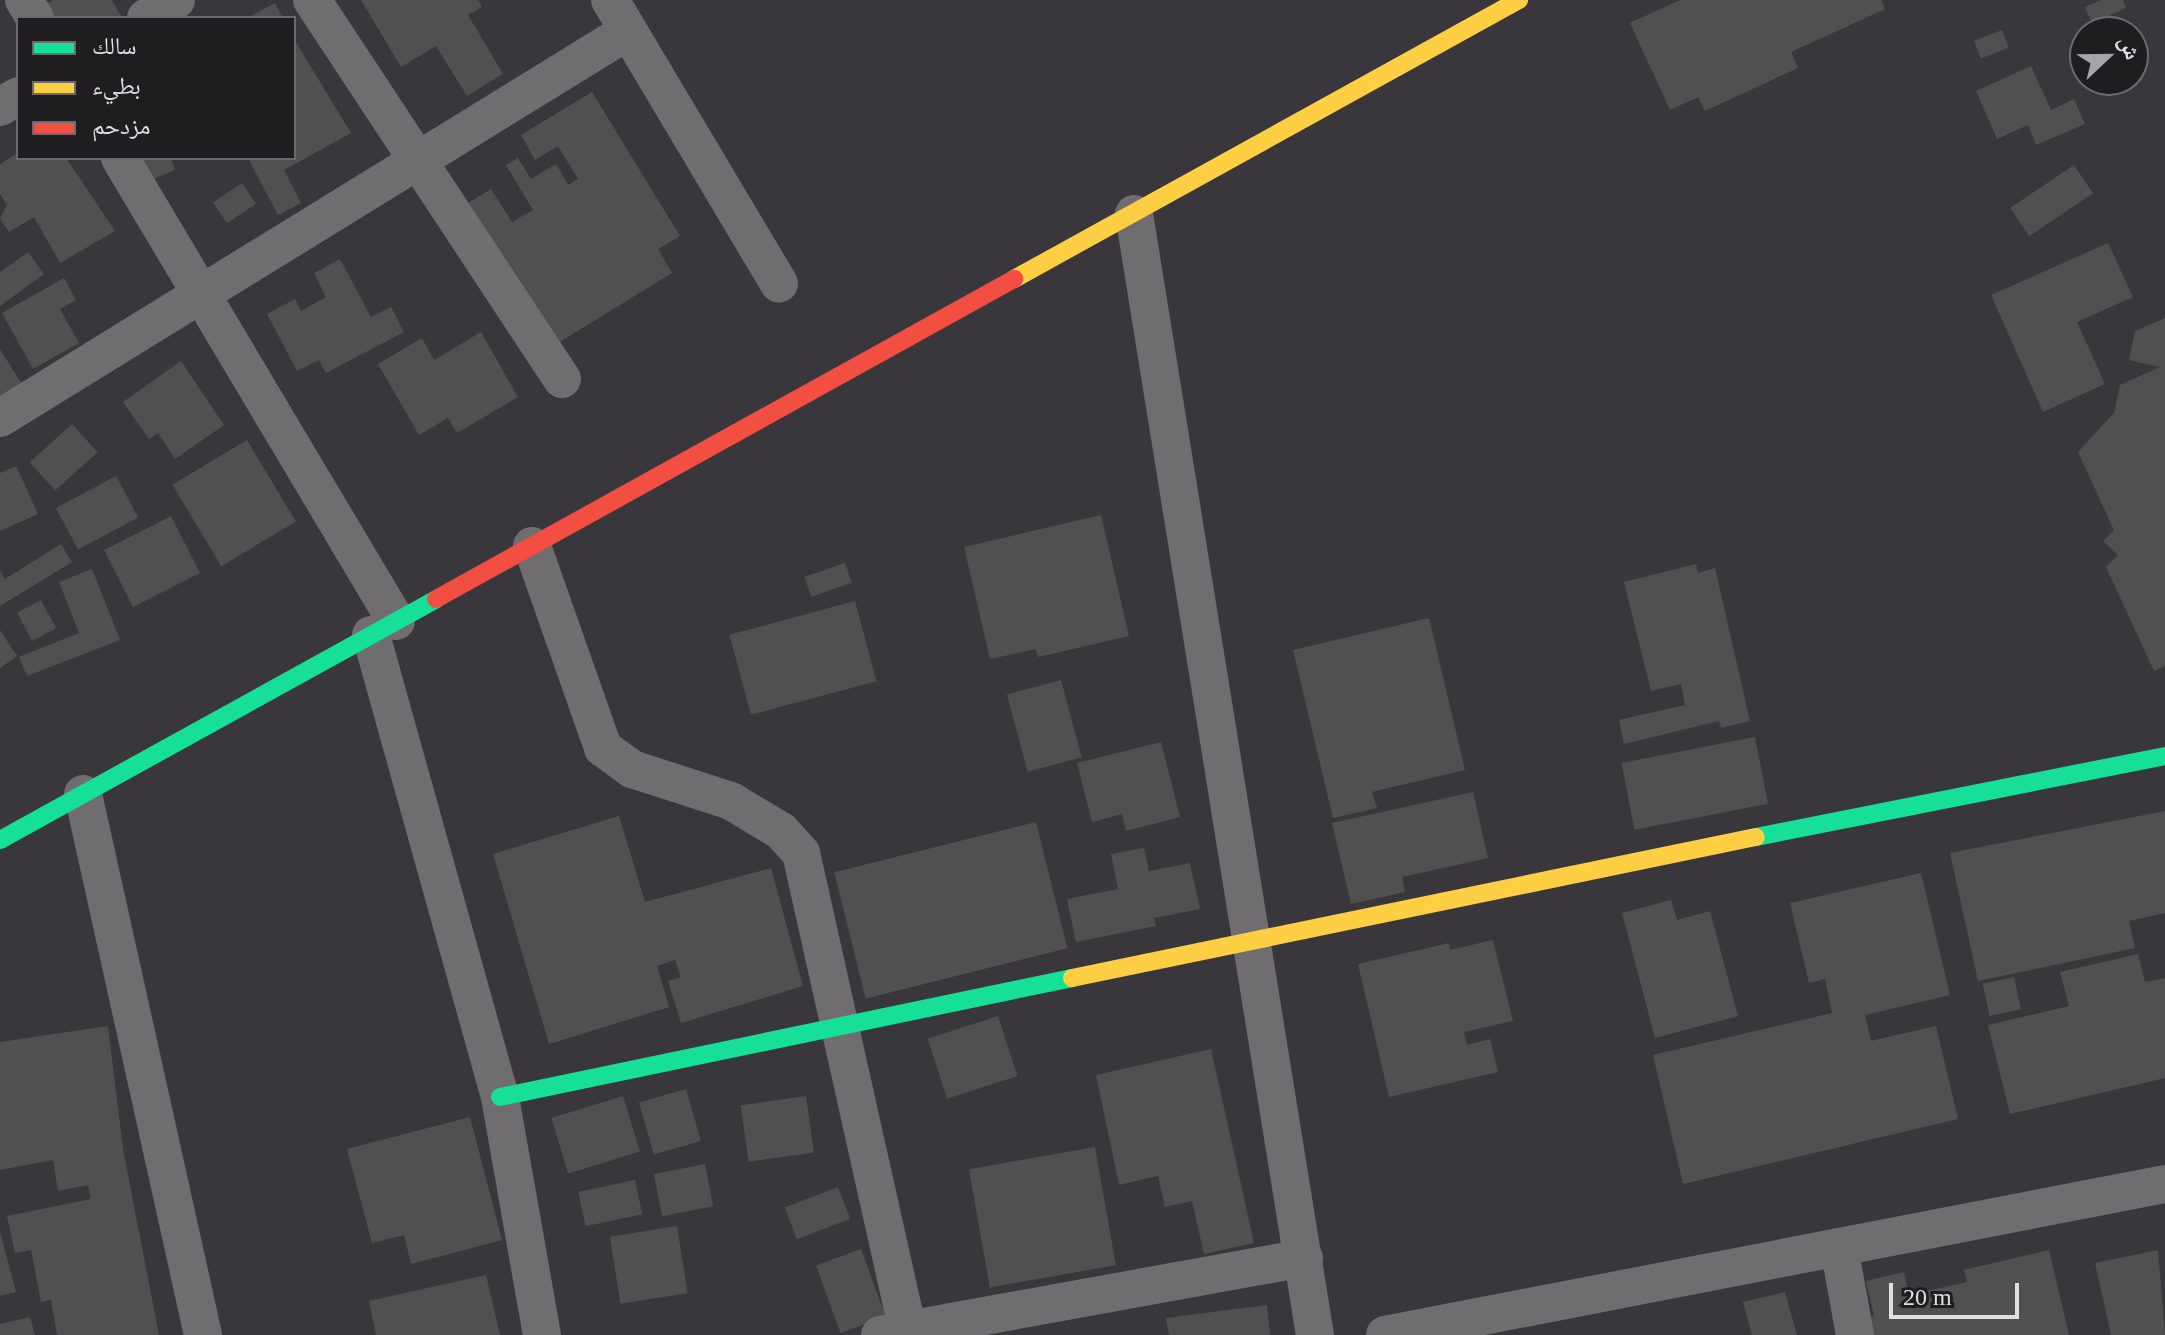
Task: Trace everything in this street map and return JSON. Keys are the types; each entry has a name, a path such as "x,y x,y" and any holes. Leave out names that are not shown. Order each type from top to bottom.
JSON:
{"street":[{"path":"149,16 176,0"},
{"path":"312,0 562,379"},
{"path":"0,840 1519,0"},
{"path":"0,418 418,161 619,15 779,284"},
{"path":"121,160 202,293 383,628 500,1097 542,1335"},
{"path":"1134,214 1315,1335"},
{"path":"532,546 603,748 632,769 731,801 781,831 801,853 841,1030 894,1332 1304,1258"},
{"path":"500,1097 841,1030 1251,938 2165,756"},
{"path":"83,794 203,1335"},
{"path":"1385,1335 2165,1184"},
{"path":"1839,1247 1855,1335"}],"building":[{"path":"53,0 112,0 121,16 41,16 37,9"},
{"path":"361,0 478,0 482,7 468,15 503,74 467,96 436,46 401,67"},
{"path":"1680,0 1881,0 1885,9 1791,52 1798,68 1705,111 1698,97 1670,110 1630,23"},
{"path":"2101,0 2123,0 2126,8 2108,16 2089,16 2085,7"},
{"path":"275,3 282,16 251,16"},
{"path":"2002,30 2009,48 1981,58 1974,41"},
{"path":"296,42 351,133 284,170 301,203 278,215 249,160 296,160"},
{"path":"2031,66 2051,110 2074,99 2085,124 2036,145 2028,125 1997,139 1976,91"},
{"path":"592,92 680,236 658,249 672,273 532,359 445,217 491,189 512,222 533,210 506,165 518,158 531,179 556,164 568,185 578,179 558,146 535,160 521,135"},
{"path":"16,154 16,160 67,160 115,231 60,263 34,217 9,232 0,218 7,205 0,194 0,164"},
{"path":"124,160 172,160 175,170 134,187"},
{"path":"2074,165 2093,193 2029,236 2010,208"},
{"path":"242,183 256,204 227,223 213,203"},
{"path":"2108,243 2133,297 2077,322 2105,384 2043,412 1991,295"},
{"path":"28,252 44,274 0,306 0,272"},
{"path":"340,259 371,317 391,307 404,332 326,373 319,360 297,371 267,314 295,299 301,311 326,297 314,273"},
{"path":"64,278 76,300 60,309 79,343 33,369 2,313"},
{"path":"2165,318 2165,666 2154,671 2106,567 2118,555 2103,541 2114,530 2078,452 2114,413 2120,385 2160,367 2129,360 2135,331"},
{"path":"481,332 518,397 457,433 448,418 419,435 378,364 422,338 434,360"},
{"path":"0,349 31,399 0,419"},
{"path":"181,361 224,425 175,459 158,433 149,439 123,402"},
{"path":"72,424 97,452 55,490 30,462"},
{"path":"247,440 296,521 221,566 172,485"},
{"path":"16,466 38,514 0,531 0,473"},
{"path":"116,476 138,517 78,549 56,508"},
{"path":"1101,515 1129,636 1038,657 1036,649 990,659 964,547"},
{"path":"171,516 200,573 133,607 104,550"},
{"path":"61,544 72,562 0,606 0,571 5,579"},
{"path":"845,563 852,583 811,597 804,577"},
{"path":"1696,564 1698,573 1715,568 1750,721 1721,728 1719,721 1624,744 1619,720 1685,705 1681,684 1651,691 1624,582"},
{"path":"92,569 120,640 27,676 19,657 79,633 59,582"},
{"path":"41,600 56,628 32,641 17,613"},
{"path":"855,601 876,681 751,715 729,635"},
{"path":"1429,618 1465,770 1372,792 1377,808 1333,818 1293,650"},
{"path":"0,630 17,656 0,668"},
{"path":"1061,680 1082,757 1028,772 1007,694"},
{"path":"1755,737 1768,804 1634,830 1621,763"},
{"path":"1161,742 1180,817 1126,831 1122,814 1092,822 1077,763"},
{"path":"1473,792 1488,858 1402,877 1405,892 1351,904 1332,823"},
{"path":"2165,811 2165,913 2129,921 2135,948 1978,981 1950,853"},
{"path":"619,816 645,902 771,868 803,986 681,1023 668,981 681,977 675,960 657,966 669,1007 549,1044 493,854"},
{"path":"1036,822 1067,948 866,998 834,872"},
{"path":"1144,848 1149,871 1190,863 1200,909 1154,918 1156,926 1076,942 1067,899 1118,889 1111,854"},
{"path":"1921,873 1950,995 1865,1015 1871,1041 1936,1026 1958,1119 1683,1184 1653,1055 1832,1013 1825,979 1809,983 1790,903"},
{"path":"1671,900 1677,920 1710,911 1738,1016 1655,1038 1622,913"},
{"path":"1493,940 1513,1021 1464,1032 1467,1045 1490,1039 1498,1072 1389,1097 1358,964 1449,943 1450,950"},
{"path":"2138,954 2145,982 2165,978 2165,1078 2010,1114 1988,1025 2069,1006 2060,972"},
{"path":"2014,977 2021,1009 1990,1016 1983,984"},
{"path":"998,1016 1017,1076 947,1099 928,1039"},
{"path":"108,1026 123,1149 159,1335 57,1335 51,1300 41,1302 31,1250 15,1253 7,1216 91,1199 88,1185 58,1191 53,1160 0,1170 0,1042"},
{"path":"1211,1049 1254,1243 1204,1254 1192,1201 1165,1207 1158,1176 1119,1185 1096,1075"},
{"path":"686,1089 701,1141 654,1154 639,1103"},
{"path":"623,1096 640,1151 568,1173 551,1118"},
{"path":"806,1096 814,1152 749,1162 741,1105"},
{"path":"470,1117 502,1240 411,1264 404,1235 372,1243 347,1149"},
{"path":"1095,1147 1116,1265 990,1287 969,1169"},
{"path":"705,1164 713,1206 662,1216 654,1174"},
{"path":"635,1180 642,1214 586,1226 578,1192"},
{"path":"838,1187 850,1219 797,1239 785,1207"},
{"path":"677,1226 688,1293 620,1304 610,1237"},
{"path":"0,1232 16,1292 0,1296"},
{"path":"861,1249 886,1317 841,1333 816,1265"},
{"path":"2049,1250 2069,1335 1866,1335 1863,1319 1874,1316 1866,1281 1904,1272 1909,1295 1967,1282 1964,1270"},
{"path":"2158,1250 2165,1335 2111,1335 2095,1263"},
{"path":"486,1275 500,1335 376,1335 369,1301"},
{"path":"1785,1292 1797,1335 1752,1335 1743,1302"},
{"path":"1267,1305 1270,1335 1169,1335 1166,1318"},
{"path":"30,1317 35,1335 0,1335 0,1324"}],"traffic: fast":[{"path":"0,840 436,599"},
{"path":"1756,837 2165,756"},
{"path":"500,1097 1072,978"}],"traffic: slow":[{"path":"1014,279 1519,0"},
{"path":"1072,978 1756,837"}],"traffic: jam":[{"path":"436,599 1014,279"}]}
